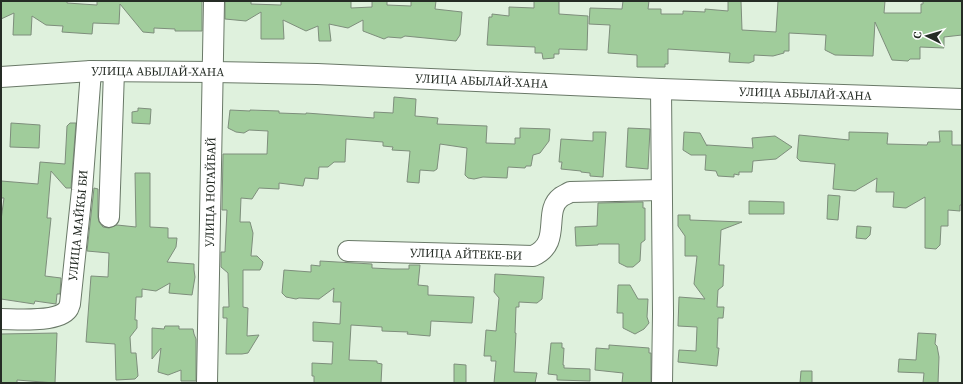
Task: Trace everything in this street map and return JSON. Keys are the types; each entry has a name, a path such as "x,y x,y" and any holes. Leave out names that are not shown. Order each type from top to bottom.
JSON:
{"street":[{"name":"УЛИЦА НОГАЙБАЙ","path":"208,383 214,1"},
{"name":"УЛИЦА АБЫЛАЙ-ХАНА","path":"1,77 92,71 213,72 962,99"},
{"name":"УЛИЦА МАЙКЫ БИ","path":"1,319 44,319 61,314 67,310 70,304 82,190 92,71"},
{"path":"109,217 114,71"},
{"path":"661,89 663,314 662,383"},
{"name":"УЛИЦА АЙТЕКЕ-БИ","path":"348,251 533,256 541,252 548,243 555,206 560,197 570,192 661,190"}],"building":[{"path":"1,1 67,1 67,3 97,5 97,1 202,1 202,31 175,31 175,29 154,28 154,33 143,32 120,4 119,24 93,23 92,34 62,32 63,26 46,25 32,16 31,35 13,35 14,13 1,19"},
{"path":"225,1 251,1 251,4 281,5 281,1 351,1 351,8 372,7 372,1 387,1 387,5 411,6 411,1 436,1 435,9 462,12 460,35 456,41 405,36 401,38 388,37 384,39 363,31 363,20 348,28 329,24 331,41 319,41 318,26 306,31 283,20 284,39 261,39 261,12 246,21 225,19"},
{"path":"534,1 559,1 559,14 588,16 587,50 559,49 559,54 554,54 554,58 543,59 542,53 535,53 535,47 487,45 489,17 492,17 492,14 509,16 509,7 534,8"},
{"path":"623,1 649,1 648,9 661,9 661,14 683,14 683,11 705,12 705,9 728,11 728,1 741,1 742,30 776,32 778,1 885,1 884,13 921,13 921,4 923,4 923,1 962,1 962,35 944,37 944,48 920,47 920,59 910,59 908,61 892,60 875,22 873,56 835,55 825,50 826,35 789,33 789,51 784,51 784,53 773,56 754,55 754,61 749,63 729,62 730,53 668,49 668,64 665,64 665,67 637,67 637,55 608,53 610,25 589,24 590,8 622,9"},
{"path":"394,97 416,99 415,116 438,118 437,124 487,126 486,143 515,144 515,138 520,138 520,128 550,129 549,141 540,153 533,155 531,166 526,166 525,168 508,167 507,178 483,177 474,179 468,178 465,175 467,148 440,144 437,169 434,171 420,170 419,183 407,182 410,151 392,150 393,147 383,146 383,142 346,139 345,162 334,162 328,167 319,167 318,179 305,178 303,186 279,183 279,189 259,188 252,199 241,198 240,222 250,222 253,233 251,256 257,256 263,262 260,270 243,270 243,307 248,308 247,336 259,335 248,353 226,354 227,318 223,318 223,307 229,307 228,273 221,267 221,252 225,252 227,210 222,210 223,154 267,154 268,131 249,130 244,133 236,132 228,128 230,110 279,111 279,113 306,113 374,118 374,112 393,113"},
{"path":"138,108 151,109 150,124 132,123 132,112 138,111"},
{"path":"11,123 40,125 39,148 10,147"},
{"path":"70,123 76,123 71,188 66,188 51,171 47,218 51,218 45,276 61,278 60,294 57,294 56,304 35,301 34,304 1,299 1,220 4,198 1,198 1,181 38,184 40,162 65,164 67,126"},
{"path":"628,128 650,129 648,169 626,167"},
{"path":"939,131 952,131 952,145 962,145 962,205 960,205 960,211 948,210 948,226 941,226 940,245 936,249 925,248 925,197 906,208 893,207 894,192 876,192 877,178 855,191 833,189 835,164 800,161 797,158 799,135 849,140 849,132 888,133 887,144 927,145 928,142 940,142"},
{"path":"593,132 606,132 603,177 590,176 590,173 581,171 561,169 562,162 559,162 561,139 593,141"},
{"path":"684,132 700,133 707,146 753,148 752,138 775,136 792,147 776,159 753,161 752,172 739,172 739,175 734,174 734,177 718,176 716,171 705,170 706,155 691,155 683,150"},
{"path":"135,173 150,173 150,227 168,228 168,238 177,238 176,247 167,262 194,264 195,277 192,295 169,293 170,283 156,291 142,289 142,297 136,297 135,320 137,320 137,328 130,337 131,353 136,353 138,376 135,379 116,380 115,344 86,342 91,276 108,277 109,253 87,251 94,188 98,189 98,217 99,222 103,227 109,228 117,225 136,227"},
{"path":"828,195 840,196 838,220 827,219"},
{"path":"749,201 784,202 784,214 749,214"},
{"path":"643,202 643,208 645,208 645,240 641,243 640,261 633,267 627,267 619,263 619,244 576,246 575,227 597,226 598,203"},
{"path":"678,215 690,215 690,220 742,222 721,230 719,265 724,265 723,286 718,290 717,307 724,307 723,318 718,318 717,348 719,348 717,366 678,362 679,350 696,351 697,327 678,326 679,297 705,299 694,284 697,256 685,256 685,236 678,226"},
{"path":"857,226 871,227 870,235 866,239 856,238"},
{"path":"320,261 372,264 372,268 392,269 409,269 409,265 420,265 418,285 428,286 428,295 474,297 472,323 431,321 430,336 407,334 408,332 382,331 382,327 351,325 349,360 377,361 377,363 382,364 381,383 314,383 314,376 312,376 312,363 332,364 333,342 313,341 313,322 340,324 341,302 333,302 334,288 319,299 296,299 286,297 282,293 284,270 311,272 311,265 320,266"},
{"path":"495,274 544,277 542,299 537,303 519,302 519,307 516,307 514,372 537,373 535,383 494,383 496,361 491,361 491,356 484,356 486,330 496,331 499,298 494,292"},
{"path":"618,285 630,285 638,299 648,299 647,317 649,323 644,329 635,334 623,328 623,313 617,313"},
{"path":"165,326 179,326 179,329 193,329 196,339 196,381 181,381 181,370 168,375 158,372 161,348 152,359 152,328 164,329"},
{"path":"57,333 55,383 17,380 17,383 1,383 1,334"},
{"path":"918,333 936,334 935,344 937,346 939,357 938,383 923,383 924,373 898,372 899,359 916,360"},
{"path":"551,343 562,343 562,348 564,348 564,368 590,369 590,381 557,380 557,375 548,374"},
{"path":"609,345 649,348 649,353 651,353 651,383 622,383 623,373 595,370 596,348 609,349"},
{"path":"454,364 466,365 466,383 454,383"},
{"path":"801,371 812,371 812,383 800,383"}]}
